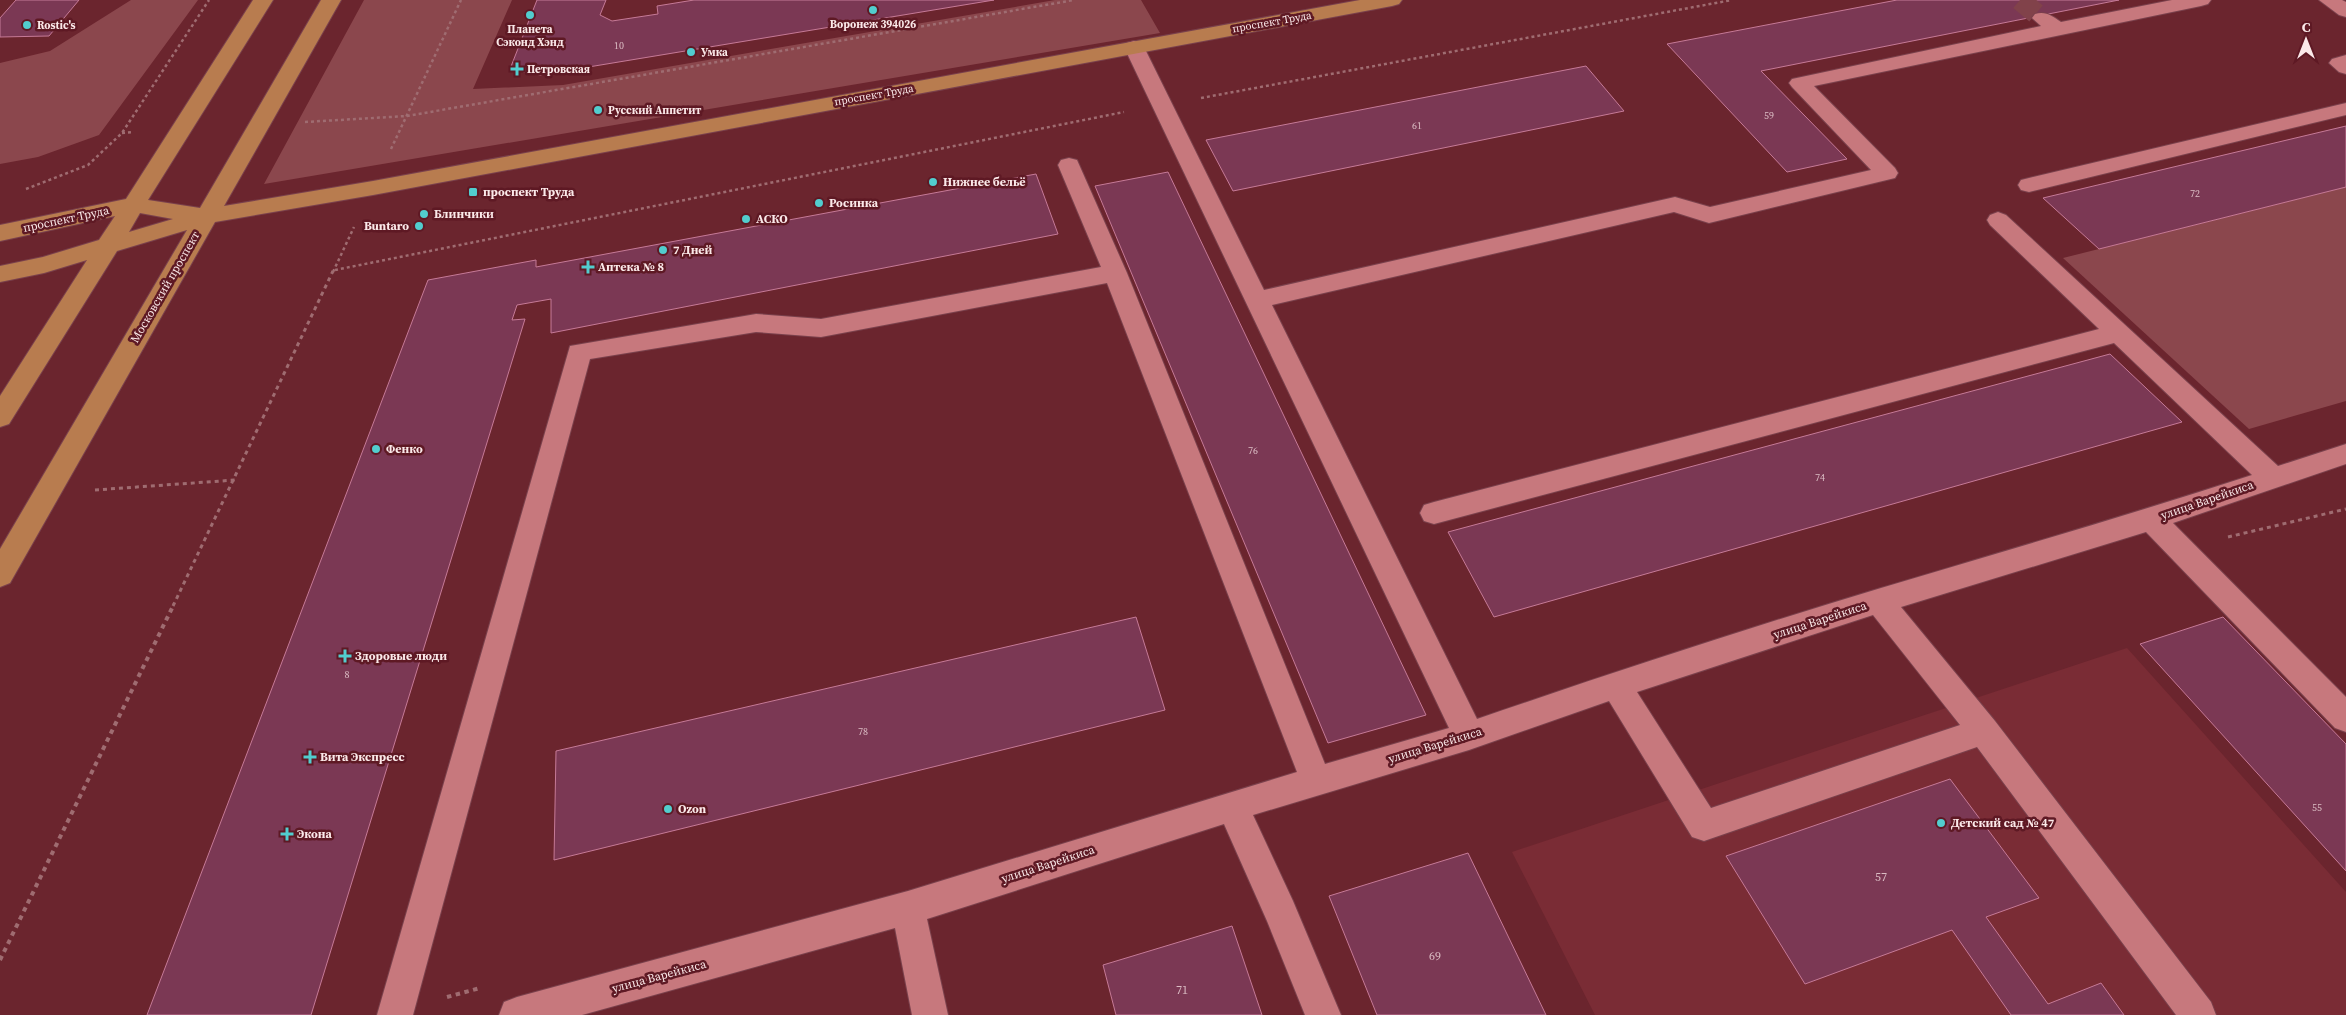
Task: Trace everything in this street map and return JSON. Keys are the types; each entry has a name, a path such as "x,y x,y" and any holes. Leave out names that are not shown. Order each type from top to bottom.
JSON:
{"main road":[{"path":"0,417 263,0"},
{"name":"Московский проспект","path":"0,574 331,0"},
{"name":"проспект Труда","path":"207,216 373,188 1392,0"},
{"path":"133,205 207,216"},
{"name":"проспект Труда","path":"0,233 133,205"},
{"path":"0,274 44,265 207,216"}],"street":[{"path":"1257,300 1675,204 1709,215 1887,173 1799,83 2201,0"},
{"path":"2329,0 2346,11"},
{"path":"2039,16 2057,30"},
{"path":"1134,47 1164,104 1469,736"},
{"path":"2346,61 2339,63 2346,68"},
{"path":"2029,184 2346,109"},
{"path":"1069,164 1115,273 1316,781"},
{"path":"1998,220 2272,477"},
{"path":"395,1015 579,352 756,323 821,328 1115,273"},
{"path":"1434,513 2119,333"},
{"name":"улица Варейкиса","path":"517,1015 908,908 1232,806 1469,736 1616,685 1879,601 2151,519 2272,477 2341,463"},
{"path":"2151,519 2346,718"},
{"path":"1879,601 1984,731 2198,1015"},
{"path":"1616,685 1704,826 1984,731"},
{"path":"1232,806 1281,913 1323,1015"},
{"path":"908,908 930,1015"}],"path":[{"path":"20,191 88,165 122,133 209,0"},
{"path":"390,151 461,0"},
{"path":"259,125 407,116 1074,0"},
{"path":"335,270 1164,104 1732,0"},
{"path":"122,133 180,130"},
{"path":"0,960 235,480 355,225"},
{"path":"47,493 235,480"}],"shaded area":[{"path":"131,0 198,0 99,135 38,157 0,164 0,63 50,51"},
{"path":"364,0 512,0 473,89 563,85 1055,0 1141,0 1160,33 264,184"},
{"path":"2346,187 2346,401 2249,429 2063,258"},
{"name":"Детский сад № 47","path":"2127,648 2346,892 2346,1015 1595,1015 1512,852"}],"building":[{"path":"16,0 79,0 49,36 0,37 0,18"},
{"path":"537,0 606,0 600,15 612,21 658,14 657,6 694,0 994,0 540,75 510,69"},
{"path":"1897,0 2119,0 1761,71 1847,159 1787,172 1667,44"},
{"path":"1586,66 1624,111 1233,191 1206,140"},
{"path":"2346,126 2346,187 2099,249 2043,198"},
{"path":"1168,172 1426,715 1328,743 1095,186"},
{"path":"1036,174 1058,234 551,333 551,299 517,305 512,320 525,319 311,1015 147,1015 428,280 536,260 536,267"},
{"path":"2110,354 2182,422 1494,617 1448,532"},
{"path":"1136,617 1165,710 554,860 556,751"},
{"path":"2223,617 2346,744 2346,871 2140,644"},
{"path":"1950,779 2039,898 1986,917 2048,1004 2101,983 2124,1015 2011,1015 1952,930 1805,984 1726,856"},
{"path":"1468,853 1546,1015 1377,1015 1329,896"},
{"path":"1232,926 1262,1015 1116,1015 1103,965"}],"tunnel":[{"path":"2020,0 2039,16"}],"place":[{"name":"Воронеж 394026","path":"873,10"},
{"name":"Планета Сэконд Хэнд","path":"530,15"},
{"name":"Rostic's","path":"27,25"},
{"name":"Умка","path":"691,52"},
{"name":"Петровская","path":"517,69"},
{"name":"Русский Аппетит","path":"598,110"},
{"name":"Нижнее бельё","path":"933,182"},
{"name":"проспект Труда","path":"473,192"},
{"name":"Росинка","path":"819,203"},
{"name":"Блинчики","path":"424,214"},
{"name":"АСКО","path":"746,219"},
{"name":"Buntaro","path":"419,226"},
{"name":"7 Дней","path":"663,250"},
{"name":"Аптека № 8","path":"588,267"},
{"name":"Фенко","path":"376,449"},
{"name":"Здоровые люди","path":"345,656"},
{"name":"Вита Экспресс","path":"310,757"},
{"name":"Ozon","path":"668,809"},
{"name":"Детский сад № 47","path":"1941,823"},
{"name":"Экона","path":"287,834"}]}
